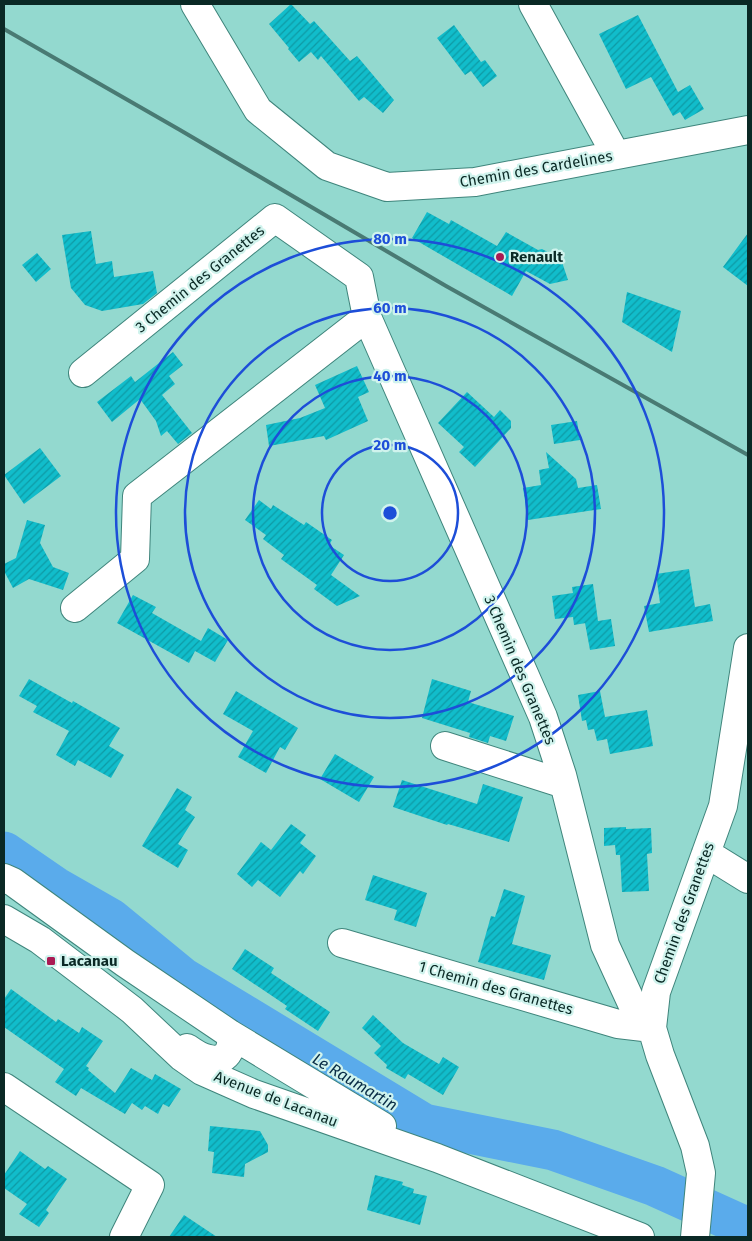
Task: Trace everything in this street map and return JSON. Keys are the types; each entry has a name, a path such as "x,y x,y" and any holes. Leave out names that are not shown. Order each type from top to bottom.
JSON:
{"street":[{"name":"Chemin des Cardelines","path":"195,4 258,110 327,166 387,187 475,182 748,130"},
{"path":"533,4 616,156"},
{"name":"3 Chemin des Granettes","path":"82,373 276,218 359,276 367,317 543,718 564,784 605,945 633,1006 652,1028"},
{"path":"75,608 135,560 137,496 367,317"},
{"name":"Chemin des Granettes","path":"695,1237 701,1173 695,1146 660,1055 652,1028 656,992 723,806 748,648"},
{"path":"445,746 564,784"},
{"path":"706,853 748,879"},
{"name":"Avenue de Lacanau","path":"7,881 230,1034 332,1097 437,1158"},
{"name":"Avenue de Lacanau","path":"4,920 40,940 132,1010 197,1055 216,1060 222,1058 232,1045 230,1034"},
{"name":"1 Chemin des Granettes","path":"342,943 618,1024 652,1028"},
{"name":"Avenue de Lacanau","path":"132,1010 182,1057 202,1071 228,1084 437,1158 640,1237"},
{"path":"4,1087 150,1185 124,1237"}],"building":[{"path":"291,4 310,24 314,21 350,61 357,56 394,100 383,113 364,97 359,101 321,56 318,60 311,52 299,62 288,49 269,24"},
{"path":"638,15 678,92 690,85 704,109 685,120 680,112 673,116 651,77 626,89 599,34"},
{"path":"454,25 481,62 485,60 497,76 483,87 471,71 465,75 437,38"},
{"name":"Renault","path":"427,212 449,224 451,220 497,246 506,232 538,250 542,249 561,259 568,280 550,284 526,271 512,296 412,238"},
{"path":"91,231 96,264 112,261 114,277 153,271 157,293 143,304 102,311 85,305 71,288 62,235"},
{"path":"748,233 748,286 723,267"},
{"path":"37,253 51,269 36,282 22,265"},
{"path":"627,292 681,311 672,352 622,322"},
{"path":"173,352 183,365 169,376 175,384 162,395 192,433 178,444 167,431 161,436 156,421 140,399 112,422 97,402 131,376 135,382"},
{"path":"357,366 369,392 358,397 368,421 326,440 324,436 269,446 266,425 300,418 325,408 315,385"},
{"path":"467,392 494,417 500,410 511,421 511,428 475,467 459,452 464,447 438,423"},
{"path":"577,421 580,440 554,444 551,425"},
{"path":"40,448 61,476 24,504 4,475"},
{"path":"546,452 576,479 578,488 597,485 601,509 528,520 523,488 541,485 539,470 549,468"},
{"path":"259,500 271,509 273,505 304,525 306,522 332,540 329,545 344,555 331,575 360,596 337,606 314,589 317,585 281,559 284,555 263,539 266,535 245,520"},
{"path":"27,520 45,525 40,543 53,567 69,573 63,590 29,579 13,588 4,571 4,564 16,558"},
{"path":"689,569 695,607 710,604 713,621 649,632 644,606 660,603 656,574"},
{"path":"593,584 598,621 574,625 573,617 555,619 552,596 573,593 572,587"},
{"path":"133,595 156,607 152,613 201,641 208,628 228,640 215,662 195,651 189,663 117,623"},
{"path":"611,619 615,646 590,650 585,623"},
{"path":"29,679 120,728 109,746 124,755 111,778 78,760 75,766 56,755 69,731 33,712 37,706 19,696"},
{"path":"432,679 471,691 468,702 514,716 506,741 490,736 488,743 469,737 470,733 422,718"},
{"path":"236,691 298,728 285,750 280,747 266,773 238,757 253,731 223,714"},
{"path":"600,691 605,717 647,710 653,746 610,754 607,739 597,741 594,729 588,730 586,720 582,721 578,695"},
{"path":"335,754 374,777 359,802 320,779"},
{"path":"402,780 477,804 483,784 523,797 509,842 447,825 393,807"},
{"path":"177,788 192,797 185,810 195,817 178,844 188,850 178,868 142,846"},
{"path":"291,824 306,835 300,843 316,856 303,874 300,871 280,897 258,880 252,887 237,874 261,842 271,850"},
{"path":"626,827 626,829 651,828 652,853 647,854 649,891 622,892 620,855 616,855 615,845 604,846 604,828"},
{"path":"373,875 427,893 416,927 394,920 397,910 365,900"},
{"path":"504,889 525,896 512,944 551,955 544,980 478,962 491,916 495,917"},
{"path":"245,949 274,968 271,973 330,1012 318,1031 285,1009 287,1006 232,969"},
{"path":"11,989 56,1022 58,1019 79,1033 82,1027 103,1041 86,1066 89,1068 88,1070 115,1093 131,1068 152,1080 155,1074 181,1089 169,1107 163,1104 158,1114 145,1106 142,1110 132,1103 125,1114 81,1088 76,1096 55,1082 64,1069 4,1027 4,999"},
{"path":"373,1015 403,1043 439,1064 443,1057 459,1067 443,1095 408,1074 405,1079 386,1068 387,1065 374,1053 381,1046 362,1028"},
{"path":"210,1126 260,1131 268,1145 268,1152 245,1164 244,1177 212,1173 214,1152 208,1151"},
{"path":"20,1151 45,1169 48,1166 67,1179 46,1210 49,1213 39,1227 19,1214 27,1204 4,1188 4,1175"},
{"path":"375,1175 403,1182 402,1185 414,1189 413,1193 427,1196 420,1225 367,1210"},
{"path":"184,1215 217,1237 169,1237"}],"waterway":[{"name":"Le Raumartin","path":"4,852 55,887 111,919 183,978 424,1124 553,1150 655,1186 739,1224 748,1226"}],"railway":[{"path":"4,29 446,286 748,455"}],"place":[{"name":"Renault","path":"500,257"},
{"name":"Lacanau","path":"51,961"}]}
